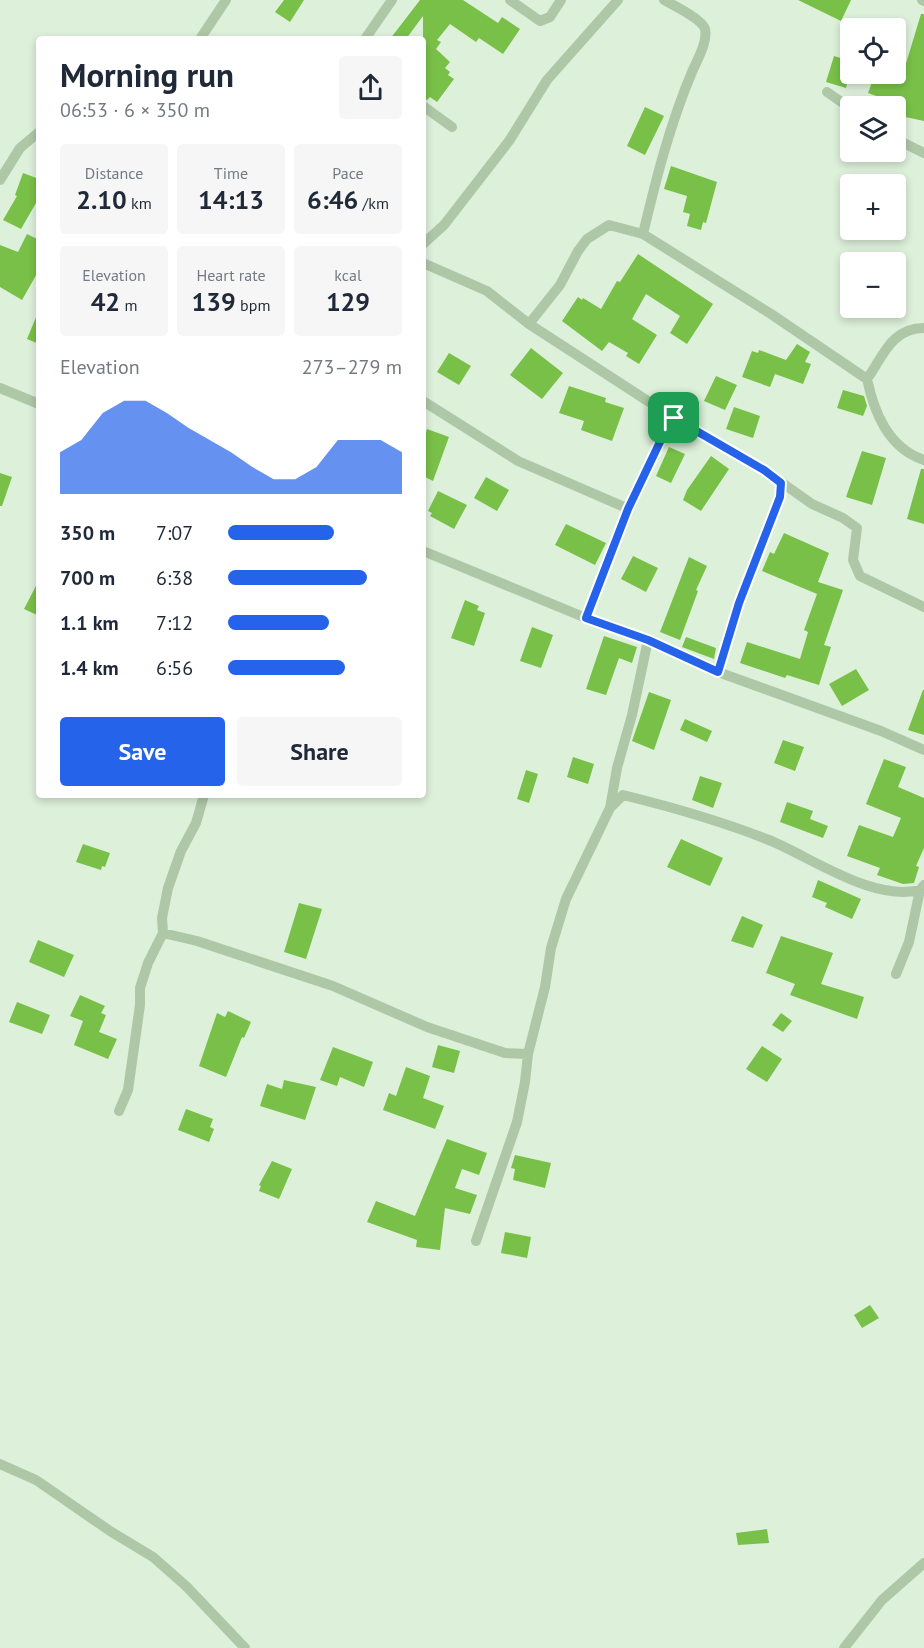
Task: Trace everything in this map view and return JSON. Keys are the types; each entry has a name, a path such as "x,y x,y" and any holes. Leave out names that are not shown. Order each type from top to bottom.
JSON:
{"street":[{"path":"202,36 226,0"},
{"path":"367,36 392,0"},
{"path":"510,0 540,21 550,17 561,0"},
{"path":"426,241 444,225 509,141 548,80 618,0"},
{"path":"643,234 677,107 704,44 705,29 701,22 664,0"},
{"path":"827,92 840,101"},
{"path":"426,108 452,128"},
{"path":"0,180 20,148 36,135"},
{"path":"906,144 924,153"},
{"path":"529,324 560,285 587,239 609,225 643,234 762,309 867,380"},
{"path":"426,264 487,291 529,324 674,418 764,470 812,504 843,518 857,528 853,560 860,576 924,607"},
{"path":"924,328 915,328 900,333 890,342 867,380 871,401 885,431 924,460"},
{"path":"0,388 36,403"},
{"path":"426,403 518,461 628,509"},
{"path":"586,618 628,509 669,423 674,418"},
{"path":"718,672 739,603 780,497 781,483"},
{"path":"426,552 586,618 648,640 718,672 881,731 924,750"},
{"path":"476,1241 516,1122 525,1082 528,1054 545,987 551,948 566,899 610,808 616,768 632,715 648,640"},
{"path":"610,808 623,795 683,810 769,840 820,866 868,885 899,892 923,888 909,942 896,974"},
{"path":"119,1111 128,1090 140,1005 140,988 148,963 163,933 162,918 168,888 181,851 196,823 203,798"},
{"path":"163,933 197,940 333,986 426,1027 505,1053 528,1054"},
{"path":"0,1464 36,1480 110,1531 153,1557 186,1586 245,1648"},
{"path":"844,1648 882,1600 924,1563"}],"building":[{"path":"284,0 304,0 290,22 275,12"},
{"path":"420,0 463,0 498,23 502,17 520,29 503,54 479,38 476,42 450,24 437,40 441,42 436,49 450,62 445,68 450,72 448,75 454,79 437,102 430,97 426,100 426,36 423,36 423,16 408,36 392,36"},
{"path":"798,0 851,0 840,21"},
{"path":"921,14 924,14 924,121 906,117 906,96 876,96 868,93 871,84 906,84 906,63"},
{"path":"834,56 840,58 840,84 847,84 846,88 826,82"},
{"path":"645,107 664,116 645,155 627,146"},
{"path":"671,166 717,182 706,223 703,222 701,230 687,226 690,214 683,212 687,196 664,189"},
{"path":"23,173 36,178 36,203 21,229 3,220 17,196 15,195"},
{"path":"27,234 36,238 36,275 22,300 0,287 0,245 18,252"},
{"path":"638,254 713,304 687,344 670,333 680,316 646,294 632,319 657,335 639,364 626,356 628,353 609,342 602,351 562,321 578,297 601,309 617,281 620,282"},
{"path":"36,317 36,343 27,339"},
{"path":"797,344 810,352 805,362 811,364 803,384 775,374 770,387 742,377 752,351 758,353 759,350 786,360"},
{"path":"531,348 563,373 542,399 510,375"},
{"path":"449,353 471,366 459,385 437,372"},
{"path":"716,376 737,385 725,410 704,401"},
{"path":"569,386 606,398 605,402 624,408 612,441 581,430 584,421 559,413"},
{"path":"843,390 864,396 867,406 863,416 837,408"},
{"path":"734,407 760,416 753,438 726,429"},
{"path":"427,429 449,437 433,481 426,478"},
{"path":"669,447 685,454 671,483 656,476"},
{"path":"862,451 886,458 872,505 846,497"},
{"path":"711,456 729,469 701,511 683,500 687,490"},
{"path":"921,469 924,469 924,524 907,519"},
{"path":"0,473 12,477 2,506 0,506"},
{"path":"486,477 509,490 497,511 474,498"},
{"path":"438,491 467,505 454,529 430,516 432,513 428,511"},
{"path":"566,524 606,543 595,565 555,545"},
{"path":"784,533 829,553 818,582 843,590 824,645 831,647 819,685 787,675 785,678 740,663 747,642 800,659 808,632 804,630 817,594 762,571 770,552 774,554"},
{"path":"633,556 658,568 646,592 621,579"},
{"path":"689,557 707,566 696,590 698,591 680,640 660,632"},
{"path":"36,586 36,615 24,609"},
{"path":"465,600 479,606 477,610 485,613 474,646 451,638"},
{"path":"532,627 553,635 541,668 520,661"},
{"path":"604,636 637,647 632,663 619,658 606,695 586,689"},
{"path":"686,637 716,648 714,659 682,647"},
{"path":"856,669 869,690 842,706 829,684"},
{"path":"924,690 924,735 908,730"},
{"path":"649,692 671,700 654,750 632,741"},
{"path":"685,719 712,731 707,742 680,730"},
{"path":"783,740 804,747 795,771 774,763"},
{"path":"573,757 594,764 588,784 567,777"},
{"path":"884,759 906,767 898,787 924,798 924,848 916,866 919,867 914,883 903,884 877,875 880,868 847,856 859,825 893,837 901,818 866,804"},
{"path":"526,770 538,774 529,803 517,799"},
{"path":"700,776 722,783 713,808 692,800"},
{"path":"787,802 813,811 810,819 828,826 823,838 780,822"},
{"path":"681,839 723,858 710,886 667,867"},
{"path":"83,844 110,853 105,867 102,866 101,870 76,862"},
{"path":"818,880 861,899 852,919 825,907 827,903 812,897"},
{"path":"299,903 322,909 306,959 284,952"},
{"path":"742,916 763,925 753,948 731,941"},
{"path":"781,936 833,953 821,984 864,997 857,1019 790,995 795,984 766,973"},
{"path":"38,940 74,955 64,977 29,962"},
{"path":"80,995 105,1006 101,1013 106,1015 99,1032 117,1039 108,1059 74,1045 83,1021 70,1016"},
{"path":"17,1002 50,1015 42,1034 9,1022"},
{"path":"228,1011 251,1022 244,1038 242,1037 226,1077 199,1066 217,1013 225,1017"},
{"path":"781,1013 792,1021 783,1032 772,1025"},
{"path":"438,1045 460,1051 454,1073 432,1067"},
{"path":"762,1046 782,1059 767,1082 746,1069"},
{"path":"333,1047 373,1062 364,1087 340,1077 337,1086 320,1080"},
{"path":"406,1067 430,1076 423,1098 444,1106 435,1129 383,1110 389,1093 396,1096"},
{"path":"284,1080 316,1087 305,1120 260,1106 267,1084 282,1089"},
{"path":"186,1109 213,1119 210,1127 214,1129 209,1142 178,1130"},
{"path":"447,1139 487,1153 479,1175 462,1169 455,1188 477,1195 470,1214 445,1208 440,1250 416,1247 417,1240 367,1222 376,1201 415,1216"},
{"path":"515,1155 551,1163 545,1188 513,1180 515,1169 511,1168"},
{"path":"272,1161 292,1169 279,1199 259,1191 261,1186 259,1185"},
{"path":"505,1232 531,1237 527,1258 501,1253"},
{"path":"870,1305 879,1318 862,1328 854,1315"},
{"path":"767,1529 769,1543 738,1545 736,1533"}],"route":[{"path":"674,418 764,470 781,483 780,497 739,603 718,672 648,640 586,618 628,509 669,423 674,418"}]}
